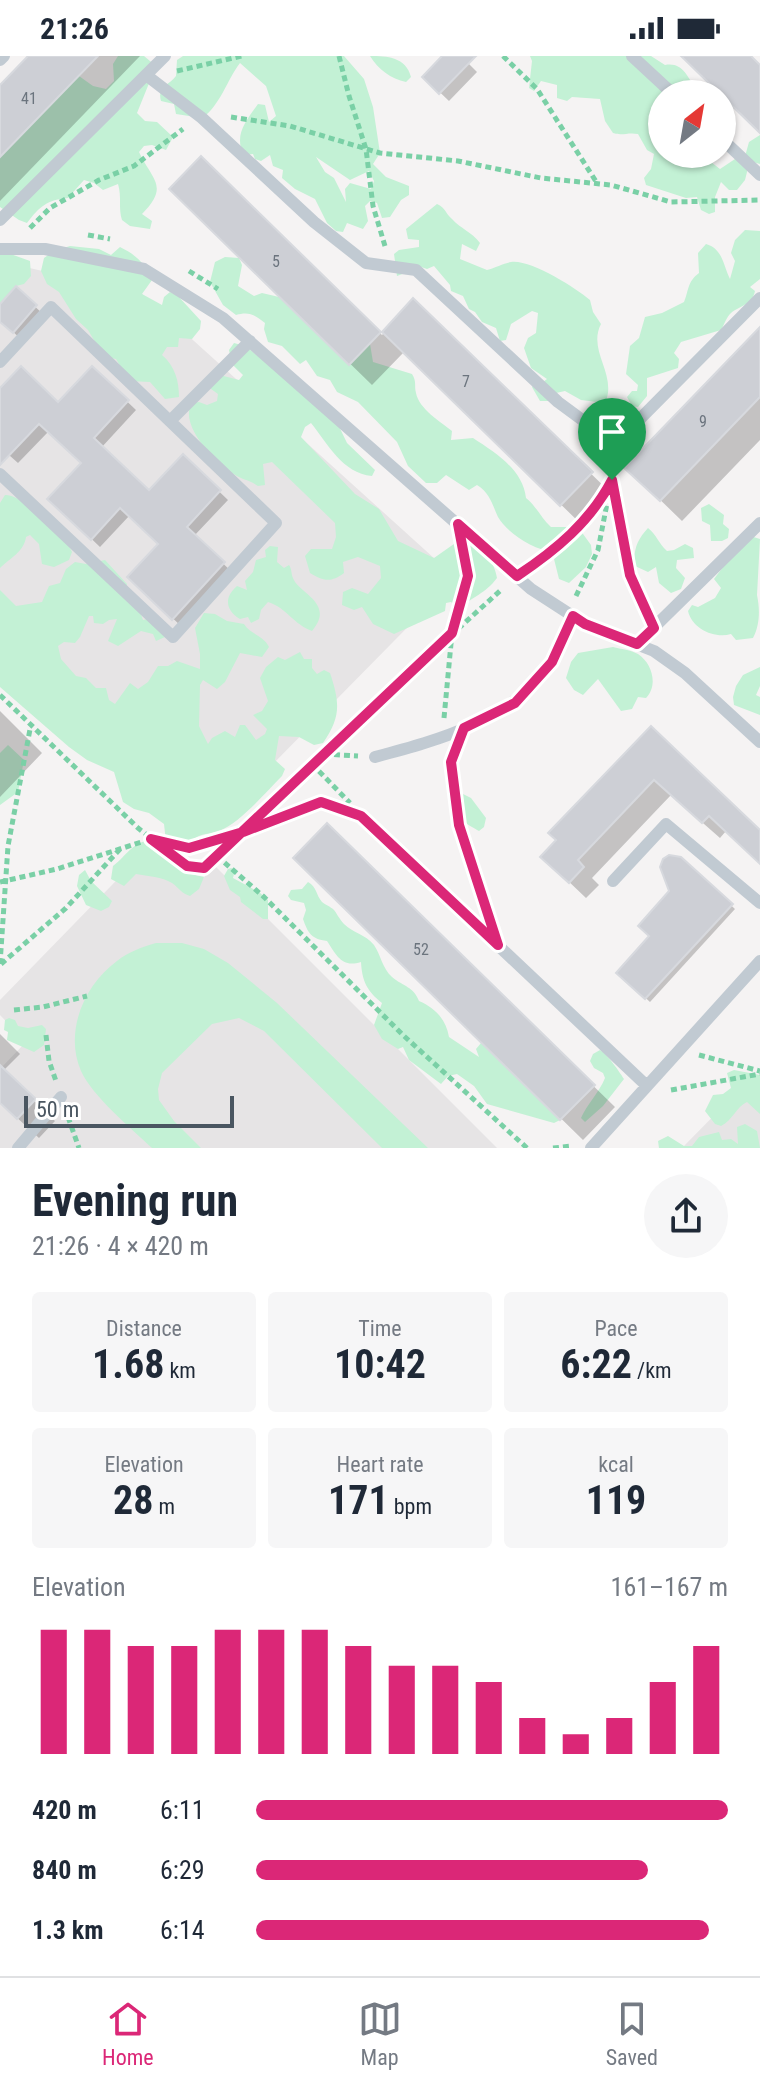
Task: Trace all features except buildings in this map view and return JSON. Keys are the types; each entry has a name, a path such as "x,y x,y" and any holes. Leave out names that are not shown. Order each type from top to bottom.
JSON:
{"lane":[{"path":"0,220 165,56"},
{"path":"632,56 658,80"},
{"path":"146,75 202,118 324,230 366,263 416,270 558,402 604,436 622,437 760,298"},
{"path":"736,152 760,175"},
{"path":"0,249 45,249 144,269 223,318 531,589 585,624 654,651 685,673 760,742"},
{"path":"0,362 51,307 276,523 173,637 0,474"},
{"path":"171,420 250,341"},
{"path":"637,644 760,523"},
{"path":"375,757 441,739 515,703 552,662 573,616"},
{"path":"361,816 647,1086"},
{"path":"613,881 666,824 760,903"},
{"path":"591,1148 760,961"},
{"path":"18,1148 61,1097"}],"path":[{"path":"146,75 242,56"},
{"path":"339,56 366,149 373,206 391,266"},
{"path":"503,56 537,89 597,184"},
{"path":"30,228 50,208 99,180 134,166 182,129 202,118 238,117 280,124 380,153 458,161 541,178 611,185 671,202 760,200"},
{"path":"604,436 630,575 654,628"},
{"path":"0,695 151,839 187,866 204,868 452,633 517,576 563,543 599,503 612,480"},
{"path":"573,616 575,597 598,550 612,480"},
{"path":"441,739 452,657 452,633 468,576 458,524"},
{"path":"0,965 3,881 31,723"},
{"path":"464,728 451,762 459,825 498,945"},
{"path":"323,754 375,757"},
{"path":"312,764 361,816"},
{"path":"3,881 57,869 151,839 189,848 243,832 321,802 361,816"},
{"path":"0,965 66,908 121,849"},
{"path":"217,856 268,900 404,1036 527,1148"},
{"path":"14,1010 43,1007 87,996"},
{"path":"46,1035 49,1061 79,1148"},
{"path":"679,1051 720,1059 760,1072"},
{"path":"647,1086 664,1092 760,1072"}],"shaded area":[{"path":"8,263 142,294 456,578 206,832 0,636 0,272"},
{"path":"147,849 192,890 215,866 497,1148 0,1148 0,1069 26,1042 0,1015 0,1000"},
{"path":"747,1082 760,1094 760,1148 682,1148"}],"green space":[{"path":"118,56 144,56 156,66 137,113 145,121 157,122 173,137 166,150 152,145 144,146 139,152 157,189 142,214 152,221 150,229 130,226 122,220 118,184 103,190 84,180 68,198 44,205 27,223 0,207 0,157 79,76 93,86 106,89 114,81 113,64"},
{"path":"183,56 344,56 364,79 373,107 380,153 373,164 386,177 409,186 409,195 401,200 390,217 382,218 377,203 370,201 365,206 368,221 363,229 347,223 343,232 336,231 327,223 315,199 282,178 283,170 273,166 270,155 261,161 255,159 253,154 244,155 241,134 258,104 265,105 269,122 276,116 266,86 240,63 219,100 202,118 176,114 174,104 161,101 160,96 176,76 177,60","holes":["316,157 350,180 369,171 374,181 371,189 350,183 345,189 346,202 334,178 325,172"]},
{"path":"370,56 389,57 400,62 411,77 406,82 395,78 381,69"},
{"path":"530,56 651,56 665,65 676,66 690,80 648,80 648,151 638,134 613,133 605,121 600,99 572,97 567,101 557,98 557,85 541,81 534,91 529,88"},
{"path":"760,135 760,164 749,164 745,180 737,190 729,190 721,182 715,197 715,212 709,214 701,210 697,197 686,198 646,185 644,178 651,169 736,168 736,159 744,160 749,142"},
{"path":"437,204 480,243 476,251 462,244 460,259 487,270 511,262 529,265 564,282 590,300 601,324 598,344 608,383 605,403 581,400 565,391 556,393 549,401 540,401 532,387 536,382 547,379 531,368 524,348 528,338 536,333 538,313 532,311 511,324 506,340 500,341 496,328 482,322 469,309 463,296 451,291 450,285 434,266 427,269 421,267 397,276 394,254 399,250 419,247 419,240 408,239 406,229"},
{"path":"745,230 760,231 760,279 750,287 755,291 751,299 730,314 721,330 681,342 674,353 679,359 678,368 647,378 647,396 638,407 632,406 627,397 632,391 637,391 638,385 626,374 630,346 639,338 645,317 684,302 690,283 699,273 698,253 706,244 719,254 730,279 735,261 731,253 735,240"},
{"path":"70,246 99,249 111,255 120,247 126,250 143,264 152,280 142,294 162,305 164,297 170,292 178,296 201,321 200,329 192,339 179,338 178,347 167,347 162,355 175,374 179,397 165,399 150,382 129,381 116,359 104,357 59,292 47,284 41,271 44,258"},
{"path":"0,253 30,261 31,276 24,284 16,286 0,304"},
{"path":"225,257 239,258 242,265 238,286 254,296 262,293 279,297 349,365 370,344 373,362 412,374 418,399 431,415 452,431 451,440 473,438 499,456 520,479 526,498 551,527 578,527 591,545 592,554 586,567 569,583 559,579 552,551 530,544 508,529 498,517 490,499 477,485 469,490 446,475 437,483 426,483 408,466 397,442 358,402 337,392 330,380 317,376 306,360 300,364 282,346 268,342 265,323 261,320 248,314 236,315 223,305 210,282 215,262"},
{"path":"234,343 245,346 333,414 347,443 375,470 372,476 361,474 344,463 311,423 305,427 301,437 355,494 379,509 398,541 434,558 461,539 485,553 497,578 459,609 451,602 446,603 445,611 394,634 373,624 362,607 354,610 342,605 343,592 352,588 368,594 381,578 380,566 358,557 343,562 344,573 331,580 310,573 305,556 311,549 332,549 336,537 335,523 272,462 263,464 265,485 258,486 232,473 212,456 190,423 192,403 207,405 217,401 218,394 211,389 211,379 216,374 239,380 243,375 232,364 229,350"},
{"path":"5,495 23,502 53,526 72,552 69,560 54,567 42,564 39,544 30,535 20,551 0,568 0,503"},
{"path":"709,504 724,515 723,524 729,529 728,538 722,541 711,541 710,525 702,521 701,508"},
{"path":"648,528 667,551 685,544 693,548 694,558 677,560 676,568 685,578 681,589 671,593 659,583 656,567 648,572 635,566 637,546"},
{"path":"747,535 760,539 759,617 753,638 736,640 731,634 718,635 699,628 688,611 692,605 698,607 715,598 721,588 714,579"},
{"path":"270,546 278,547 277,562 284,568 289,565 296,583 318,606 320,613 312,631 268,602 261,610 259,619 251,623 248,617 240,619 229,608 230,595 237,586 247,590 245,581 253,572 256,560 266,557 265,550"},
{"path":"105,560 127,584 126,593 137,603 143,620 152,618 165,637 156,641 153,634 141,631 118,646 108,641 117,619 103,624 94,623 93,616 89,616 75,643 64,642 58,646 61,659 76,676 86,678 96,688 106,688 109,700 115,704 130,683 138,689 148,682 158,666 168,666 177,661 200,669 195,628 204,613 244,624 269,647 262,657 240,653 225,682 217,689 203,680 200,685 199,726 208,744 225,731 235,737 240,725 245,725 256,740 265,734 267,729 253,715 262,711 268,701 260,678 266,667 278,657 285,660 300,652 304,659 312,659 312,668 317,674 324,670 330,673 337,710 323,743 314,745 299,737 279,736 275,760 285,769 282,776 235,821 219,831 198,836 189,848 176,849 166,842 164,824 149,813 123,802 114,772 87,760 69,747 0,687 0,590 16,606 42,602 49,586 60,583 66,569 75,562 86,564"},
{"path":"613,647 638,654 647,663 652,675 650,693 646,698 638,697 632,709 621,711 598,679 583,695 574,690 566,678 571,662 578,653"},
{"path":"760,667 760,686 756,695 760,697 760,715 734,705 733,697 743,675"},
{"path":"8,745 24,760 18,792 0,805 0,753"},
{"path":"463,794 471,798 486,818 484,827 479,831 451,810 454,799"},
{"path":"148,840 178,857 181,861 179,866 187,873 204,877 199,889 190,896 172,883 155,877 136,874 124,886 111,879 113,866 133,848"},
{"path":"231,868 235,870 233,878 268,900 268,919 263,919 230,890 224,876"},
{"path":"85,870 91,881 112,901 109,907 101,911 86,905 77,886 79,875"},
{"path":"308,882 344,924 374,945 392,977 411,989 419,1001 439,1015 449,1037 479,1057 476,1049 481,1043 560,1120 554,1123 487,1104 474,1086 457,1074 448,1076 441,1084 409,1060 403,1047 398,1049 382,1039 374,1025 382,1003 366,985 361,962 345,962 327,941 311,934 303,919 306,910 304,903 291,900 288,896 291,890 302,889"},
{"path":"156,943 182,943 204,949 228,963 277,1003 428,1148 382,1148 264,1031 239,1018 212,1024 162,1073 159,1100 174,1121 201,1148 152,1148 94,1091 81,1071 75,1041 80,1010 95,983 121,958"},
{"path":"5,1020 15,1020 18,1026 28,1028 42,1025 46,1029 44,1045 34,1052 7,1040 8,1032 4,1030"},
{"path":"600,1050 624,1079 603,1106 585,1122 581,1118 605,1078 590,1061 593,1054"},
{"path":"734,1070 760,1075 760,1114 747,1102 721,1126 715,1124 705,1111 713,1095 723,1094 731,1088 727,1073"},
{"path":"745,1124 757,1131 760,1148 659,1148 658,1141 668,1136 684,1146 692,1146 699,1137 719,1132 722,1140 731,1139 738,1144 737,1127"}],"route":[{"path":"612,480 599,503 563,543 517,576 458,524 468,576 452,633 312,764 243,832 204,868 187,866 151,839 189,848 243,832 321,802 361,816 498,945 459,825 451,762 464,728 515,703 552,662 573,616 585,624 637,644 654,628 630,575 612,480"}]}
